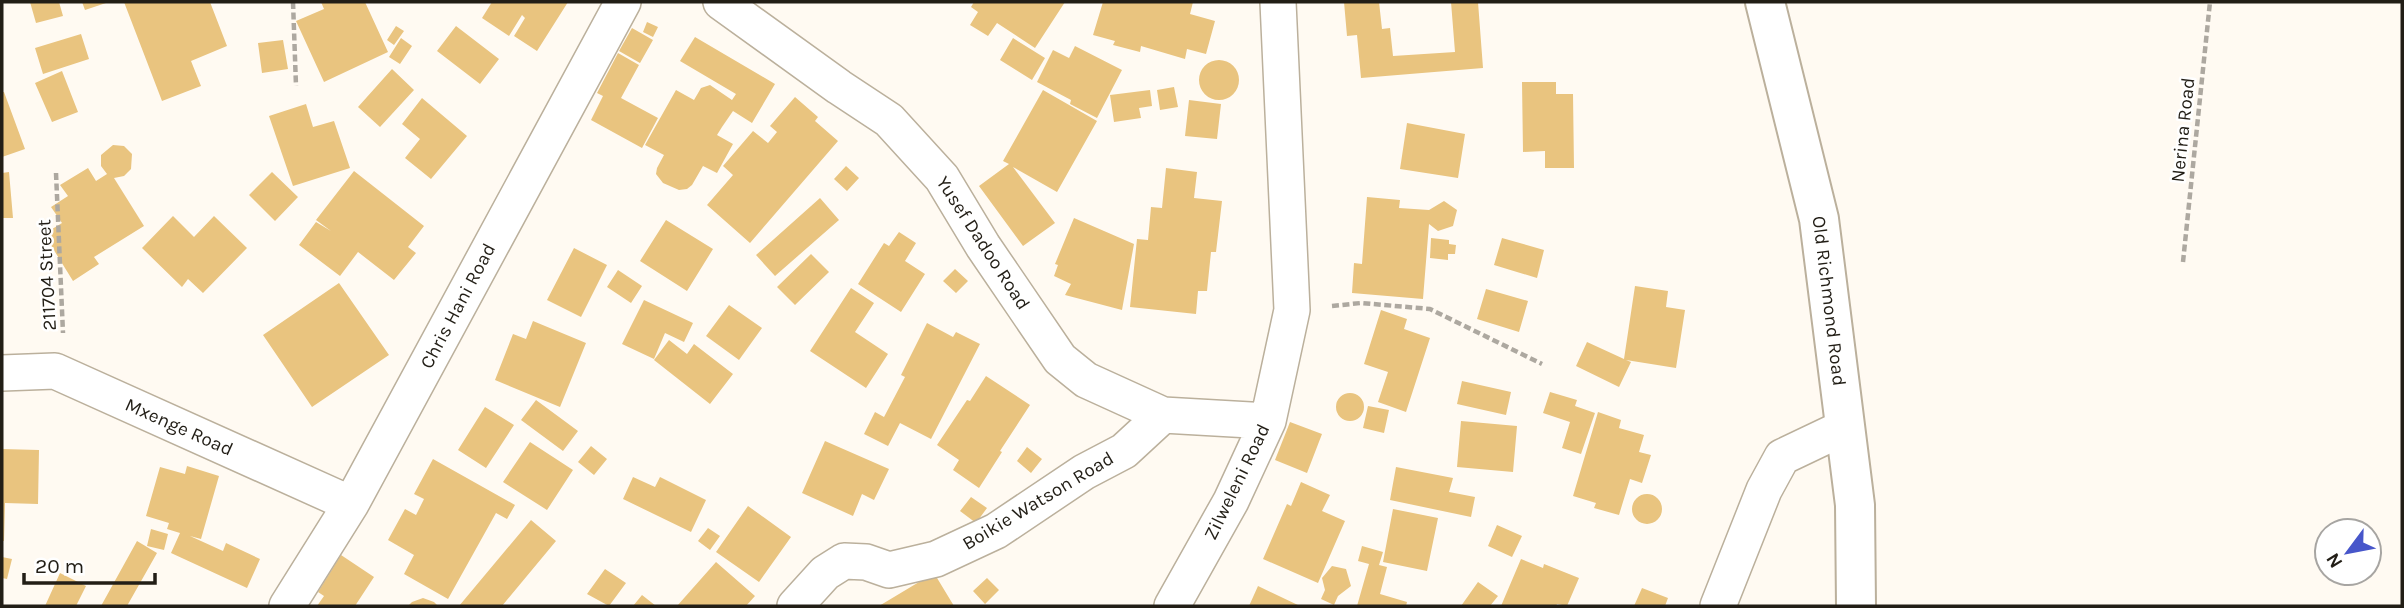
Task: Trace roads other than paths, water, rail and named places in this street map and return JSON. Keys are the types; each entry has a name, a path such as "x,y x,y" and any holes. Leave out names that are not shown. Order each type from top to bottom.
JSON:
{"street":[{"name":"Chris Hani Road","path":"287,606 351,504 623,2"},
{"name":"Yusef Dadoo Road","path":"721,2 889,120 942,178 983,246 1060,359 1086,380 1163,415 1268,421"},
{"name":"Zilweleni Road","path":"1172,606 1231,501 1268,421 1292,310 1278,2"},
{"name":"Old Richmond Road","path":"1765,2 1819,219 1855,505 1856,606"},
{"name":"Mxenge Road","path":"2,373 55,371 351,504"},
{"name":"Boikie Watson Road","path":"795,606 824,573 844,561 866,562 889,570 936,559 996,531 1084,472 1124,450 1163,415"},
{"path":"1718,606 1764,489 1782,457 1845,427"}]}
